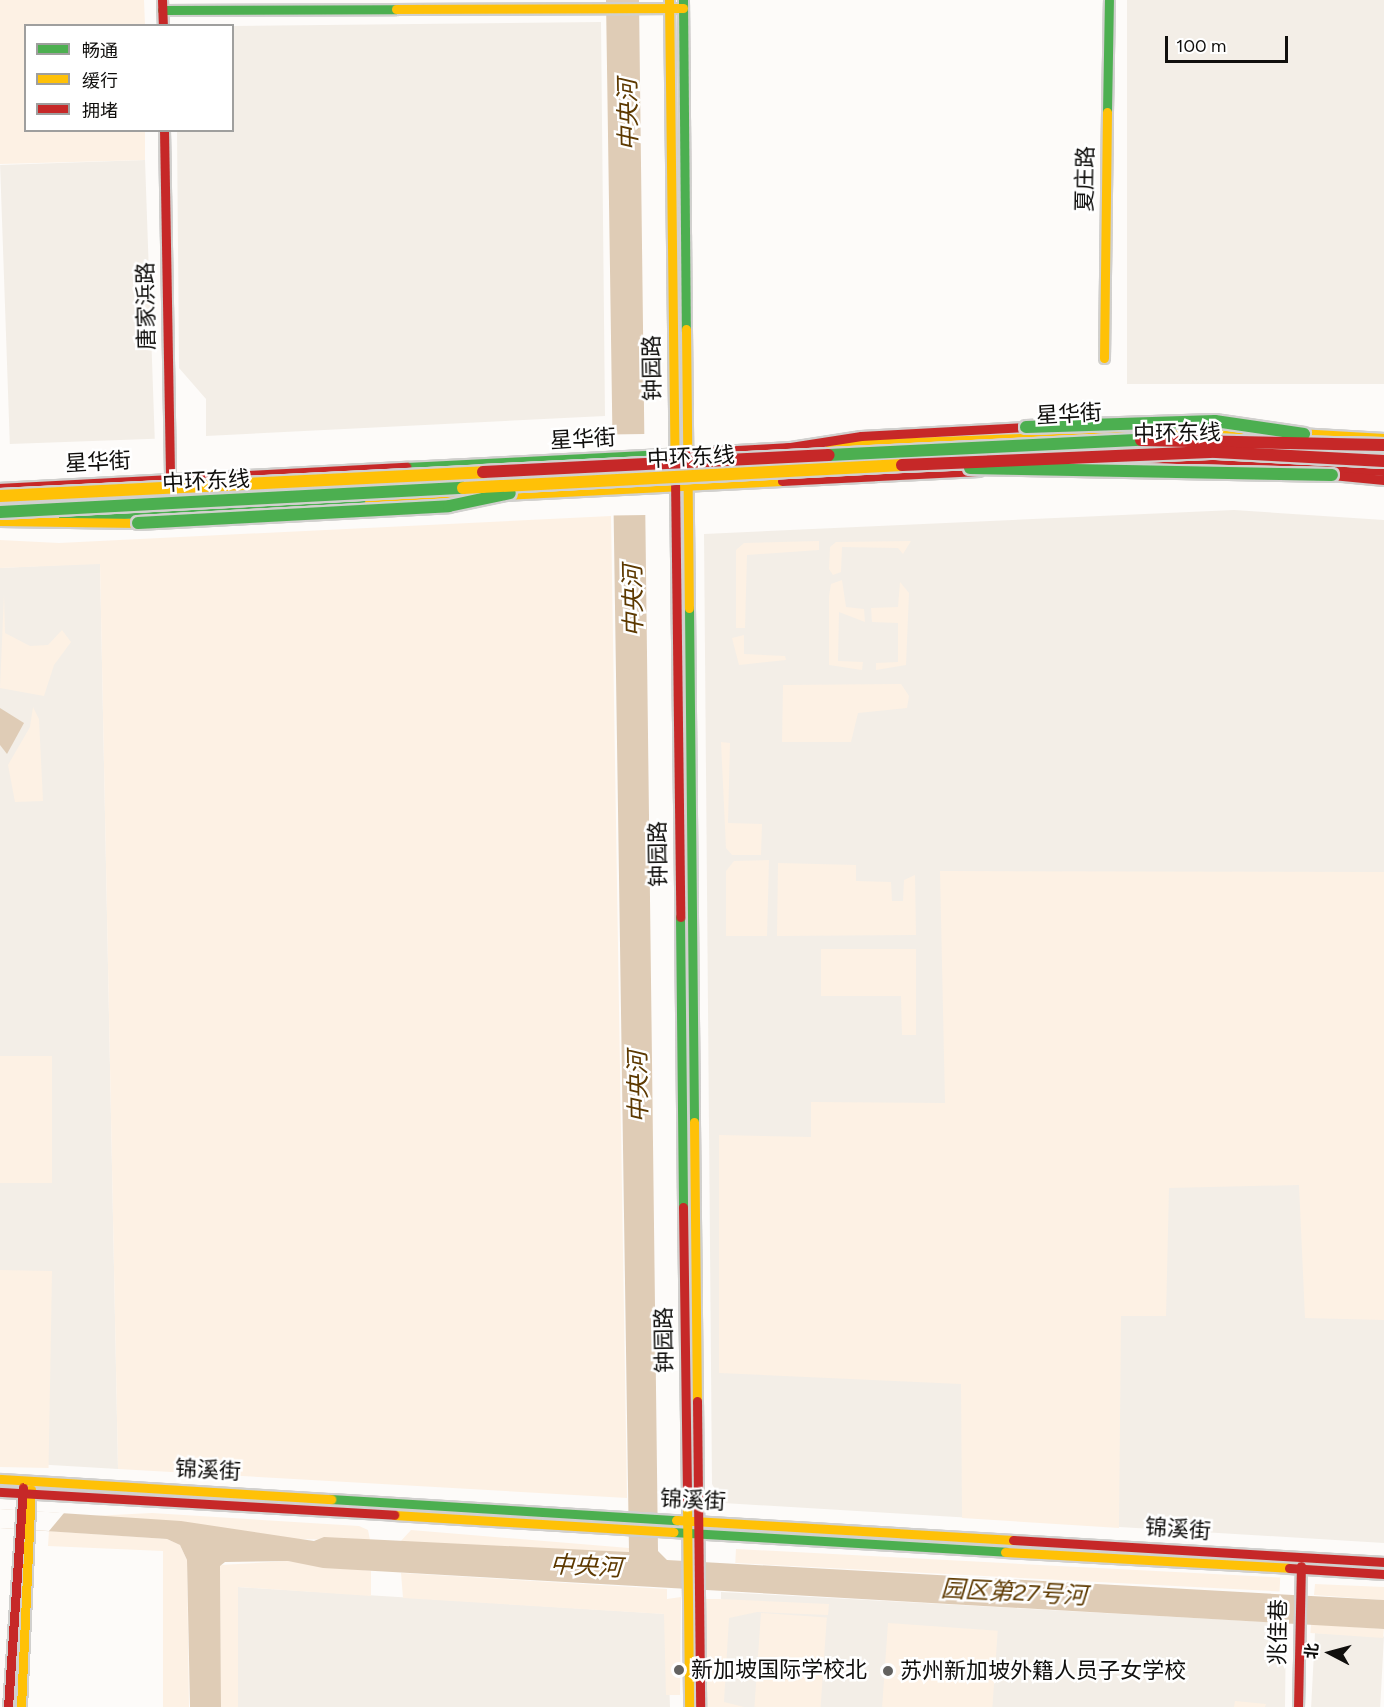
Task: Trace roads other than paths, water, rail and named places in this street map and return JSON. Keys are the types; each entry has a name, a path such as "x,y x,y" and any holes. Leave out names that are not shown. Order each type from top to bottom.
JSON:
{"main road":[{"name":"夏庄路","path":"1104,358 1108,0"},
{"name":"钟园路","path":"669,4 674,455 682,484 699,1528 691,1559"},
{"path":"163,24 162,5 646,8 683,4"},
{"name":"钟园路","path":"683,4 687,454 682,484 686,1527 691,1559 700,1707"},
{"name":"唐家浜路","path":"164,132 170,480"},
{"path":"784,448 861,436 1026,427 1215,421 1268,426 1335,441"},
{"name":"星华街","path":"0,488 1216,428 1384,438"},
{"name":"中环东线","path":"0,496 1070,442 1206,437 1384,445"},
{"name":"中环东线","path":"0,512 1216,452 1384,461"},
{"path":"0,520 682,484 1176,464 1384,471"},
{"path":"927,465 1009,472 1332,475 1384,480"},
{"path":"0,520 138,523 449,506 546,486"},
{"name":"锦溪街","path":"0,1479 30,1487 660,1526 1301,1563 1384,1562"},
{"path":"0,1492 19,1493 30,1487"},
{"path":"9,1707 23,1530 30,1487"},
{"path":"19,1493 25,1511"},
{"path":"21,1707 23,1530"},
{"name":"锦溪街","path":"1301,1563 1384,1574"},
{"name":"兆佳巷","path":"1298,1707 1301,1563"},
{"name":"钟园路","path":"689,1707 692,1594"}],"water":[{"path":"606,0 639,0 658,1551 667,1560 1384,1600 1384,1629 323,1568 288,1561 225,1562 220,1566 221,1707 190,1707 187,1560 180,1545 167,1539 0,1528 0,1509 181,1521 314,1541 324,1537 629,1552"},
{"path":"0,708 24,723 7,754 0,745"}],"place":[{"name":"新加坡国际学校北","path":"679,1670"},
{"name":"苏州新加坡外籍人员子女学校","path":"888,1671"}],"water label":[{"name":"中央河","path":"628,115"},
{"name":"中央河","path":"633,601"},
{"name":"中央河","path":"638,1087"},
{"name":"中央河","path":"586,1566"},
{"name":"园区第27号河","path":"1014,1592"}]}
